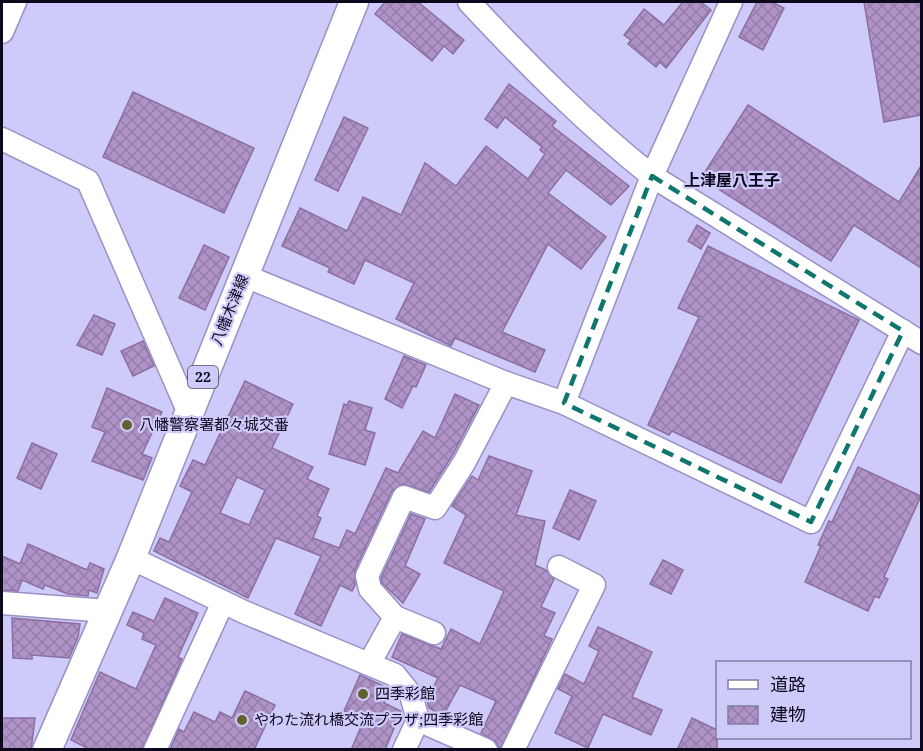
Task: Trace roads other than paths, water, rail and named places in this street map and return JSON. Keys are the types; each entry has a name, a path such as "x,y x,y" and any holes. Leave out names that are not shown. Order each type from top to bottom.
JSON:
{"main road":[{"name":"八幡木津線","path":"47,750 131,558 354,2"}],"street":[{"path":"2,32 15,2"},
{"path":"469,2 523,60 622,152 652,176 921,344"},
{"path":"564,403 652,176 729,6"},
{"path":"2,139 88,181 189,412"},
{"path":"243,275 506,383 564,403 811,522 903,331"},
{"path":"434,633 395,617 370,588 367,576 404,497 435,508 464,463 506,383"},
{"path":"131,558 223,602 395,675 411,695 418,720 404,750"},
{"path":"513,750 594,585 559,567"},
{"path":"155,750 223,602"},
{"path":"2,603 108,611"},
{"path":"369,664 395,617"},
{"path":"418,720 486,750"}],"place":[{"name":"八幡警察署都々城交番","path":"127,425"},
{"name":"四季彩館","path":"363,694"},
{"name":"やわた流れ橋交流プラザ;四季彩館","path":"242,720"}],"district":[{"name":"上津屋八王子","path":"732,180"}]}
